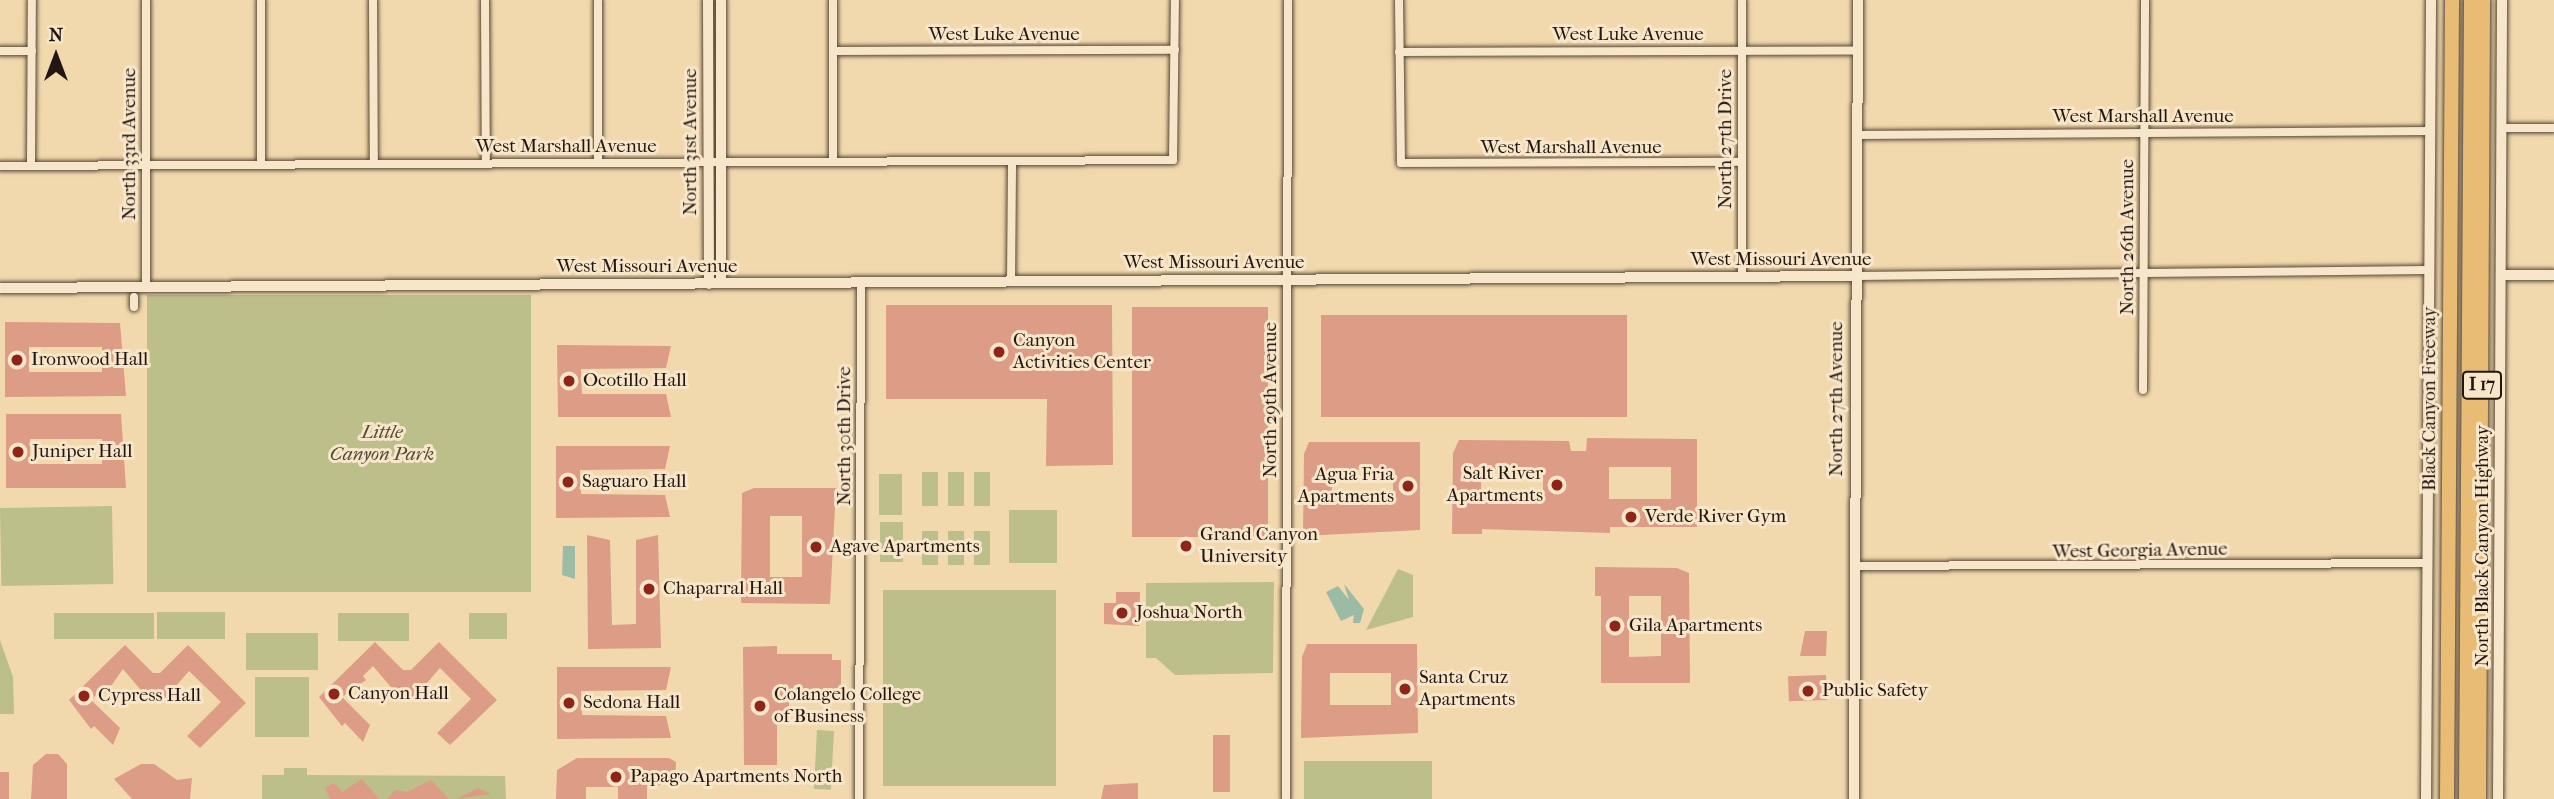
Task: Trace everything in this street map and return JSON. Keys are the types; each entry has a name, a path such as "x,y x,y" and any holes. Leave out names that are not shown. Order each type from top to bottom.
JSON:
{"highway":[{"name":"Black Canyon Freeway","path":"2445,799 2452,0"},
{"path":"2458,799 2463,0"},
{"path":"2466,799 2471,0"},
{"name":"I 17","path":"2481,799 2483,0"}],"main road":[{"name":"North 27th Avenue","path":"1854,799 1858,0"},
{"path":"2426,799 2431,0"},
{"name":"North Black Canyon Highway","path":"2498,799 2502,0"}],"street":[{"path":"32,0 32,166"},
{"name":"North 33rd Avenue","path":"146,0 146,287"},
{"path":"261,0 261,165"},
{"path":"373,0 374,164"},
{"path":"485,0 486,164"},
{"path":"598,0 598,163"},
{"name":"North 31st Avenue","path":"708,0 709,284"},
{"name":"North 31st Avenue","path":"721,0 721,284"},
{"path":"833,0 833,162"},
{"path":"1175,0 1175,50"},
{"name":"North 29th Avenue","path":"1286,799 1288,0"},
{"path":"1399,0 1399,52"},
{"name":"North 27th Drive","path":"1742,0 1742,277"},
{"name":"North 26th Avenue","path":"2143,390 2146,0"},
{"name":"West Marshall Avenue","path":"0,166 1173,160 1175,50"},
{"name":"West Luke Avenue","path":"833,51 1175,50"},
{"name":"West Luke Avenue","path":"1399,52 1858,50"},
{"path":"0,51 32,51"},
{"name":"West Marshall Avenue","path":"1399,52 1401,163 1741,162"},
{"path":"2501,128 2554,128"},
{"name":"West Marshall Avenue","path":"1856,135 2430,131"},
{"path":"1011,282 1012,161"},
{"name":"West Missouri Avenue","path":"0,288 2428,270"},
{"path":"2502,275 2554,275"},
{"name":"North 30th Drive","path":"859,799 861,283"},
{"name":"West Georgia Avenue","path":"1854,566 2426,563"}],"green space":[{"name":"Little Canyon Park","path":"147,295 531,295 531,592 147,592"},
{"path":"922,472 938,472 938,506 922,506"},
{"path":"948,472 964,472 964,506 948,506"},
{"path":"974,472 990,472 990,506 974,506"},
{"path":"879,474 902,474 902,515 879,515"},
{"path":"112,506 113,584 1,586 0,508"},
{"path":"1009,510 1057,510 1057,563 1009,563"},
{"path":"880,522 903,522 903,562 880,562"},
{"path":"922,531 938,531 938,565 922,565"},
{"path":"948,531 964,531 964,565 948,565"},
{"path":"974,531 990,531 990,565 974,565"},
{"path":"1398,569 1413,575 1413,617 1366,630"},
{"path":"1274,582 1273,673 1175,675 1156,658 1146,658 1146,583"},
{"path":"883,590 1056,590 1056,786 883,786"},
{"path":"157,612 225,612 225,639 157,639"},
{"path":"54,613 154,613 154,639 54,639"},
{"path":"338,613 409,613 409,641 338,641"},
{"path":"469,613 507,613 507,639 469,639"},
{"path":"246,633 318,633 318,670 246,670"},
{"path":"0,640 13,677 14,714 0,714"},
{"path":"255,677 309,677 309,737 255,737"},
{"path":"817,730 834,731 831,790 814,789"},
{"path":"1304,761 1432,761 1432,799 1304,799"},
{"path":"284,768 307,768 307,775 505,776 506,799 262,799 262,775 284,775"}],"shaded area":[{"path":"563,546 575,546 575,579 562,575"},
{"path":"1344,584 1364,609 1360,623 1353,623 1354,615 1341,621 1326,592 1338,586 1349,600"}],"building":[{"name":"Canyon Activities Center","path":"886,305 1112,305 1113,465 1046,466 1047,399 886,399"},
{"path":"1132,307 1268,307 1268,537 1132,537"},
{"path":"1321,315 1627,315 1627,417 1321,417"},
{"name":"Ironwood Hall","path":"5,322 120,323 126,396 5,397","holes":["29,347 102,347 102,372 29,372"]},
{"name":"Ocotillo Hall","path":"557,345 671,346 666,368 581,369 582,394 666,394 671,417 558,417"},
{"name":"Juniper Hall","path":"6,414 121,414 126,488 6,488","holes":["30,439 102,439 102,464 30,464"]},
{"path":"1587,438 1697,439 1697,527 1610,527 1610,533 1482,529 1482,534 1452,534 1453,453 1459,440 1569,441 1571,451 1586,451","holes":["1609,467 1671,467 1671,499 1609,499","1481,469 1543,469 1543,501 1481,501"]},
{"name":"Agua Fria Apartments","path":"1309,442 1420,442 1420,530 1303,536 1304,454","holes":["1332,470 1393,470 1393,502 1332,502"]},
{"name":"Saguaro Hall","path":"556,446 670,446 665,469 580,470 581,494 665,495 670,517 556,518"},
{"name":"Agave Apartments","path":"754,488 836,488 830,604 741,603 742,493","holes":["770,516 802,516 802,577 770,577"]},
{"name":"Chaparral Hall","path":"587,535 610,540 612,625 636,624 636,540 658,535 661,648 588,649"},
{"name":"Gila Apartments","path":"1595,567 1677,568 1689,573 1690,683 1601,683 1601,596 1595,596","holes":["1629,596 1661,596 1661,656 1629,657"]},
{"name":"Joshua North","path":"1116,592 1140,592 1139,626 1104,624 1104,603 1116,603"},
{"name":"Public Safety","path":"1805,631 1827,631 1826,656 1800,656"},
{"name":"Canyon Hall","path":"375,642 403,670 411,670 439,642 497,700 450,745 437,733 471,699 440,668 413,699 401,699 373,666 363,676 366,680 342,697 370,725 363,742 345,723 342,726 319,697"},
{"name":"Santa Cruz Apartments","path":"1307,644 1417,644 1418,733 1301,738 1302,657","holes":["1330,673 1391,673 1391,705 1330,705"]},
{"name":"Cypress Hall","path":"125,645 153,673 160,673 188,645 246,703 200,748 187,736 221,702 189,671 163,701 151,702 123,669 106,693 102,689 91,700 120,728 113,745 94,726 91,729 69,700"},
{"path":"777,646 777,654 832,654 832,660 841,660 841,697 789,700 789,722 777,722 777,765 744,765 743,647"},
{"name":"Sedona Hall","path":"557,667 671,667 666,690 581,691 582,715 666,716 671,738 557,739"},
{"name":"Public Safety","path":"1826,675 1827,700 1789,701 1788,676"},
{"path":"1213,735 1230,735 1230,792 1213,792"},
{"path":"46,754 58,754 67,764 67,799 31,799 33,765"},
{"name":"Papago Apartments North","path":"577,758 669,758 676,762 675,783 647,787 647,799 618,799 618,787 586,787 586,799 556,799 557,770"},
{"path":"141,764 154,764 177,780 192,778 190,799 132,799 114,779"},
{"path":"0,772 9,772 9,799 0,799"},
{"path":"362,779 379,799 330,799 325,788 334,783 342,792"},
{"path":"431,780 449,799 387,799 395,790 407,792"},
{"path":"1138,783 1138,799 1101,799 1104,785"},
{"path":"478,788 491,794 456,799"}],"place":[{"name":"Canyon Activities Center","path":"999,352"},
{"name":"Ironwood Hall","path":"17,360"},
{"name":"Ocotillo Hall","path":"569,381"},
{"name":"Juniper Hall","path":"18,452"},
{"name":"Saguaro Hall","path":"568,482"},
{"name":"Salt River Apartments","path":"1557,485"},
{"name":"Agua Fria Apartments","path":"1408,486"},
{"name":"Verde River Gym","path":"1631,517"},
{"name":"Grand Canyon University","path":"1186,546"},
{"name":"Agave Apartments","path":"816,547"},
{"name":"Chaparral Hall","path":"649,589"},
{"name":"Joshua North","path":"1122,613"},
{"name":"Gila Apartments","path":"1615,626"},
{"name":"Santa Cruz Apartments","path":"1405,689"},
{"name":"Public Safety","path":"1808,691"},
{"name":"Canyon Hall","path":"334,694"},
{"name":"Cypress Hall","path":"84,696"},
{"name":"Sedona Hall","path":"569,703"},
{"name":"Colangelo College of Business","path":"760,706"},
{"name":"Papago Apartments North","path":"616,777"}]}
